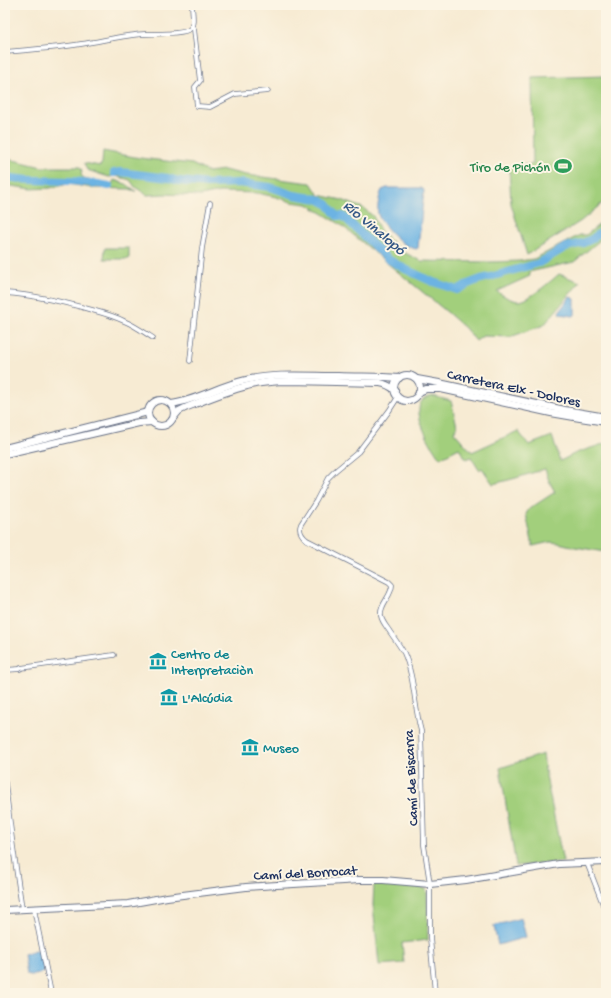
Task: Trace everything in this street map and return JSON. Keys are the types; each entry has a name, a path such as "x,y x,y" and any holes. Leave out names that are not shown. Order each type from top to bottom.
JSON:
{"main road":[{"path":"171,404 182,402 239,382 266,376 292,375 399,378 406,375 414,377 420,387 417,396 412,400 404,400 398,397 395,390 391,386 380,383 276,381 255,384 238,388 185,408 177,413 171,422 165,426 157,426 152,422 148,412 150,405 157,400 164,400 171,404 174,408 174,417"},
{"path":"395,390 395,384 399,378"},
{"name":"Carretera Elx - Dolores","path":"417,380 606,417"},
{"name":"Carretera Elx - Dolores","path":"419,392 426,389 441,389 558,414 606,422"},
{"path":"5,448 148,412"},
{"path":"5,454 139,423 152,422"},
{"name":"Camí del Borrocat","path":"5,910 128,904 167,897 246,887 359,880 383,880 430,884 466,880 559,864 606,862"}],"street":[{"path":"192,5 192,26 194,29 200,81 195,87 197,106 210,107 235,94 268,91"},
{"path":"5,52 68,46 133,35 183,32 189,30 192,26"},
{"path":"190,361 202,248 210,203"},
{"path":"5,292 48,299 108,315 124,321 153,338"},
{"name":"Camí de Biscarra","path":"398,397 358,452 328,478 316,501 300,524 300,529 307,540 389,582 392,585 380,615 382,621 404,653 413,683 417,715 421,731 424,846 430,884 430,938 435,993"},
{"path":"5,670 114,655"},
{"path":"5,783 22,910"},
{"path":"587,863 606,912"},
{"path":"34,909 51,993"}],"green space":[{"name":"Tiro de Pichón","path":"606,76 606,200 581,221 527,255 511,204 509,167 533,164 532,78"},
{"path":"103,151 140,158 192,164 208,172 224,170 246,175 311,183 319,195 342,200 363,208 373,216 380,230 401,251 421,261 490,262 534,259 580,235 586,235 606,219 606,235 574,262 529,272 530,276 497,291 508,298 520,301 534,294 559,274 580,282 544,325 510,337 483,336 476,341 465,328 447,312 340,224 307,204 291,202 257,193 220,192 201,196 165,194 147,195 135,187 130,180 116,176 109,177 87,170 84,163 100,166 102,163"},
{"path":"5,158 42,167 80,167 82,171 81,175 84,178 112,185 114,180 126,184 136,191 129,189 93,188 68,184 50,188 32,189 5,185"},
{"path":"105,248 129,248 129,259 104,259"},
{"path":"433,396 451,401 457,426 454,432 472,452 518,431 529,445 552,436 560,461 576,453 606,443 606,552 550,542 533,546 526,514 529,509 555,492 545,469 493,484 482,468 479,470 471,457 466,459 459,448 440,458 424,430 419,414 419,407 422,401 425,398"},
{"path":"543,754 563,862 516,866 500,768"},
{"path":"374,883 420,887 426,889 428,940 402,943 404,963 379,965 373,905"}],"water":[{"path":"387,188 421,188 424,190 418,248 416,249 401,242 379,218 379,198 382,190"},
{"path":"570,297 575,299 575,315 560,314 559,312"},
{"path":"521,918 526,937 498,945 494,926"},
{"path":"39,950 44,971 36,975 27,974 24,954"}],"waterway":[{"name":"Río Vinalopó","path":"114,173 120,172 207,184 239,183 270,187 294,195 318,199 327,204 337,216 343,216 388,259 433,282 457,290 481,279 539,263 566,247 592,239 606,228"},
{"path":"5,177 30,180 81,182 109,186"}],"place":[{"name":"Tiro de Pichón","path":"563,166"},
{"name":"Centro de Interpretaciòn","path":"158,661"},
{"name":"L'Alcúdia","path":"169,697"},
{"name":"Museo","path":"250,747"}]}
